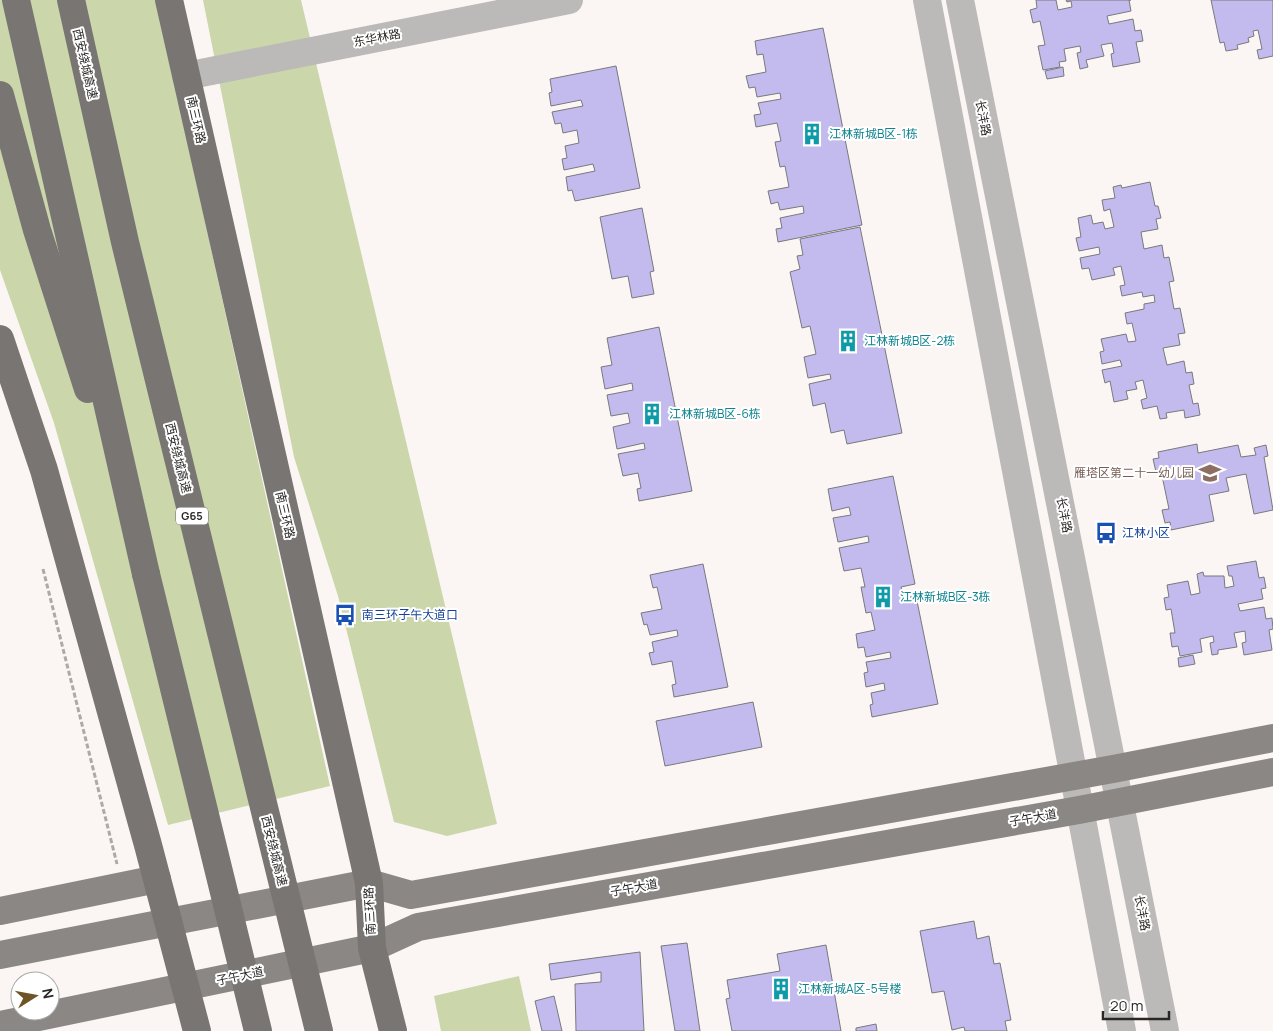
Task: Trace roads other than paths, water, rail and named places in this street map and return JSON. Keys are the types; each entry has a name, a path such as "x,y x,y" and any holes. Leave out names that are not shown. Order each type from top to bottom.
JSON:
{"highway":[{"path":"16,0 146,574 258,1031"},
{"name":"西安绕城高速","path":"71,0 125,242 319,1031"},
{"name":"南三环路","path":"169,0 369,883 372,948 393,1031"},
{"path":"0,95 37,230 146,574"},
{"path":"0,339 44,470 158,879 187,987 191,1030"}],"main road":[{"path":"0,955 369,883 411,895 1113,770 1273,738"},
{"name":"子午大道","path":"0,1025 372,948 418,927 1079,810 1273,772"},
{"path":"0,911 158,879"}],"street":[{"name":"东华林路","path":"186,76 569,0"},
{"path":"927,0 973,234 1019,494 1122,1031"},
{"name":"长沣路","path":"960,0 1166,1031"}],"place":[{"name":"江林新城B区-1栋","path":"812,134"},
{"name":"江林新城B区-2栋","path":"848,341"},
{"name":"江林新城B区-6栋","path":"652,414"},
{"name":"雁塔区第二十一幼儿园","path":"1210,473"},
{"name":"江林小区","path":"1106,533"},
{"name":"江林新城B区-3栋","path":"883,597"},
{"name":"南三环子午大道口","path":"345,615"},
{"name":"江林新城A区-5号楼","path":"781,989"}]}
